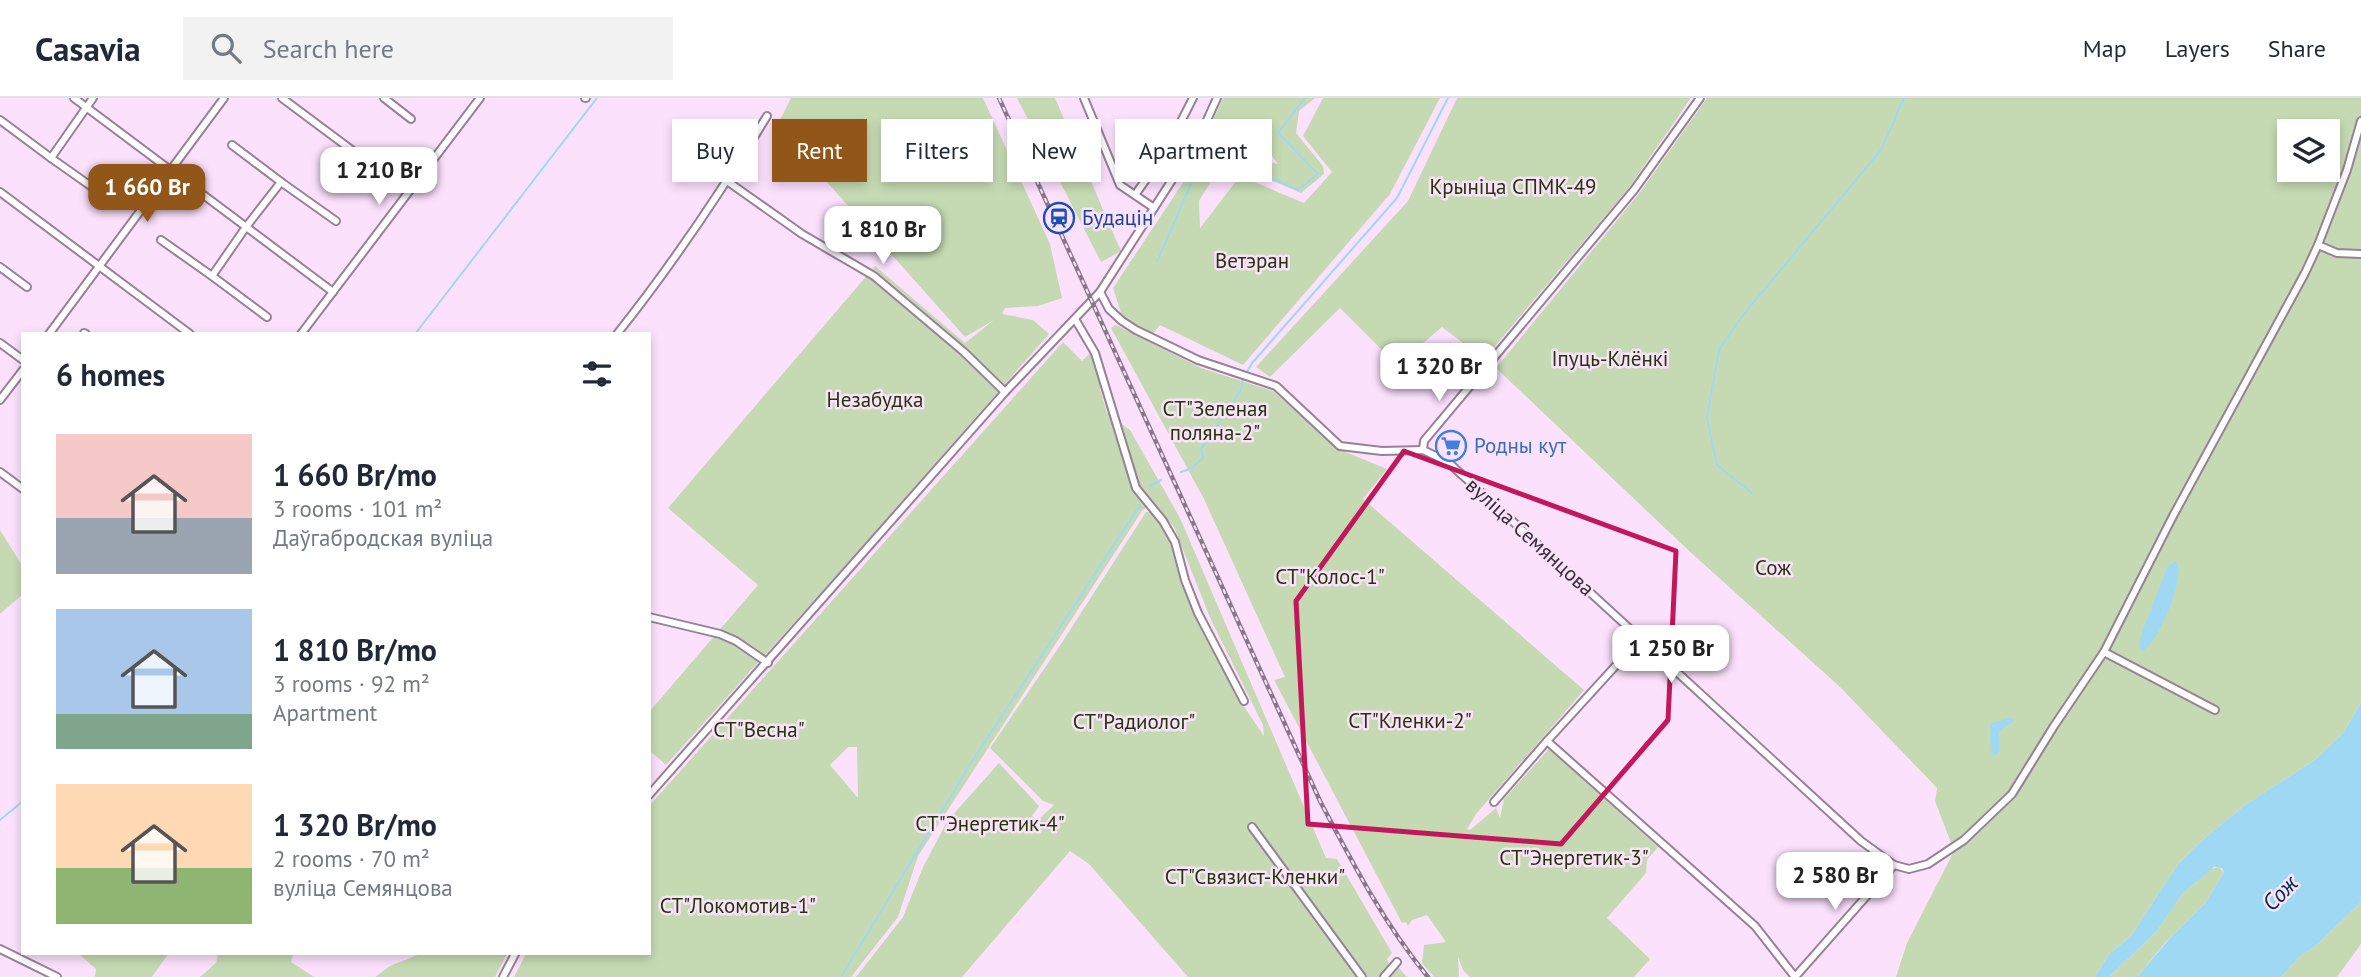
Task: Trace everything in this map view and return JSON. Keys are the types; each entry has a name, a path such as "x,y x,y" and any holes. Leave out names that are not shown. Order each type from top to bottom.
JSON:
{"street":[{"path":"74,98 333,292"},
{"path":"51,158 93,98"},
{"path":"50,332 224,98"},
{"path":"282,98 408,192"},
{"path":"384,98 411,119"},
{"path":"303,332 480,98"},
{"path":"1084,98 1120,185 1154,208"},
{"path":"1182,119 1193,98"},
{"path":"651,794 1005,392 1100,292 1199,138 1217,98"},
{"path":"1100,292 1109,309 1136,330 1198,360 1276,386 1340,446 1382,451 1423,450 1424,441 1634,190 1700,98"},
{"path":"758,131 767,116"},
{"path":"0,120 102,194"},
{"path":"1547,741 1755,926 1796,977 1894,865 1909,869 1927,864 1956,846 2012,794 2104,652 2173,516 2318,245 2347,170 2361,121"},
{"path":"232,145 336,221"},
{"path":"212,276 281,182"},
{"path":"619,332 662,277 726,182"},
{"path":"728,182 802,234 874,276 964,352 1005,392"},
{"path":"1135,195 1144,182"},
{"path":"0,192 187,332"},
{"path":"161,240 267,317"},
{"path":"2318,245 2337,253 2361,254"},
{"path":"0,267 27,287"},
{"path":"1075,318 1095,353 1136,488 1163,521 1175,542 1185,580 1198,613 1244,701"},
{"path":"0,343 21,359"},
{"path":"0,400 21,373"},
{"name":"вуліца Семянцова","path":"1423,450 1448,462 1861,841 1894,865"},
{"path":"0,472 21,488"},
{"path":"651,617 720,634 736,641 768,663"},
{"path":"1494,802 1641,639"},
{"path":"2104,652 2215,710"},
{"path":"1252,827 1362,977"},
{"path":"0,949 57,977"},
{"path":"503,977 514,955"},
{"path":"1384,977 1397,962"}],"highlighted area":[{"path":"1404,451 1676,551 1668,720 1561,844 1308,824 1296,601"}],"green space":[{"name":"Незабудка","path":"791,98 983,98 993,119 881,119 881,182 993,182 993,120 1007,150 1007,182 1022,182 1050,244 1062,298 1038,306 1005,308 1002,314 1033,320 1049,334 666,765 651,752 651,710 758,585 668,508 875,266 965,343 994,320 965,337 827,182 867,182 867,119 780,119"},
{"path":"1017,98 1055,98 1064,119 1028,119"},
{"name":"Ветэран","path":"1223,98 1315,98 1299,111 1296,133 1323,166 1324,174 1301,193 1272,181 1272,163 1278,164 1272,156 1272,119 1214,119"},
{"name":"Ветэран","path":"1323,98 1440,98 1390,194 1243,365 1160,325 1152,335 1122,316 1113,288 1183,182 1211,182 1199,201 1200,228 1235,182 1254,182 1304,203 1332,172 1303,136"},
{"name":"Крыніца СПМК-49","path":"1457,98 1691,98 1628,189 1484,359 1442,327 1397,365 1340,308 1270,377 1256,367 1408,201"},
{"path":"1707,98 2361,98 2361,702 2344,732 2316,759 2245,805 2178,864 2131,936 2109,954 2095,977 1896,977 1907,943 1954,851 1935,801 1937,788 1840,687 1687,549 1496,368 1641,191"},
{"path":"1060,182 1091,182 1121,251 1101,262"},
{"path":"1116,325 1201,368 1273,391 1338,449 1387,469 1363,499 1584,690 1476,814 1467,829 1470,830 1496,808 1500,818 1504,799 1549,749 1658,847 1647,860 1646,873 1607,918 1650,959 1634,977 1470,977 1463,970 1458,957 1459,977 1434,977 1422,963 1424,945 1446,942 1427,915 1412,920 1408,926 1406,922 1402,923 1274,680 1285,677 1204,499 1111,328"},
{"path":"1063,342 1082,361 1090,353 1102,386 1100,389 1107,413 1130,430 1180,518 1326,858 1337,859 1392,953 1387,959 1392,971 1399,968 1407,977 1188,977 1089,864 1070,851 962,977 856,977 903,917 924,865 948,820 999,763 1039,806 1032,816 1037,821 1054,805 1043,801 990,748 1146,512 1151,512 1167,532 1193,611 1245,708 1264,736 1263,725 1211,620 1174,527 1153,502 1142,511 918,856 898,917 851,977 514,977 525,955 651,955 651,804","holes":["848,747 857,747 858,798 830,765"]},
{"path":"0,530 21,564 21,596 0,614"},
{"path":"2219,867 2224,872 2206,902 2165,943 2137,977 2109,977 2157,931 2183,893 2211,869"},
{"path":"2361,902 2361,944 2337,977 2281,977 2298,958 2319,943"},
{"path":"80,955 167,955 152,977 95,977 96,969"},
{"path":"218,955 293,955 291,962 314,977 200,977 216,963"},
{"path":"418,955 506,955 495,977 375,977 390,966"}],"water":[{"path":"2176,561 2178,580 2169,609 2156,636 2142,651 2139,646 2142,632 2168,566"},
{"name":"Сож","path":"2361,702 2361,902 2319,943 2298,958 2281,977 2137,977 2206,902 2224,872 2222,868 2214,867 2183,893 2157,931 2109,977 2095,977 2109,954 2131,936 2178,864 2245,805 2316,759 2344,732"},
{"path":"2009,718 2014,721 1999,732 1999,753 1993,756 1990,724"}],"waterway":[{"path":"417,332 597,98"},
{"path":"1157,262 1197,170 1237,163 1298,190 1318,174 1278,133 1305,98"},
{"path":"1181,472 1192,468 1203,458 1201,449 1241,390 1243,378 1253,362 1397,198 1448,98"},
{"path":"1752,493 1717,465 1707,418 1719,350 1743,315 1881,150 1904,98"},
{"path":"1150,486 1161,480"},
{"path":"841,977 973,760 1140,505"},
{"path":"0,820 21,803"}],"railway":[{"path":"999,98 1320,801 1383,914 1428,977"}],"place":[{"name":"Будацін","path":"1059,218"},
{"name":"Родны кут","path":"1451,446"}],"park label":[{"name":"Іпуць-Клёнкі","path":"1610,359"},
{"name":"СТ\"Зеленая поляна-2\"","path":"1215,421"},
{"name":"СТ\"Колос-1\"","path":"1330,577"},
{"name":"СТ\"Кленки-2\"","path":"1410,721"},
{"name":"СТ\"Радиолог\"","path":"1134,722"},
{"name":"СТ\"Весна\"","path":"759,730"},
{"name":"СТ\"Энергетик-4\"","path":"990,824"},
{"name":"СТ\"Энергетик-3\"","path":"1574,858"},
{"name":"СТ\"Связист-Кленки\"","path":"1255,877"},
{"name":"СТ\"Локомотив-1\"","path":"738,906"}]}
